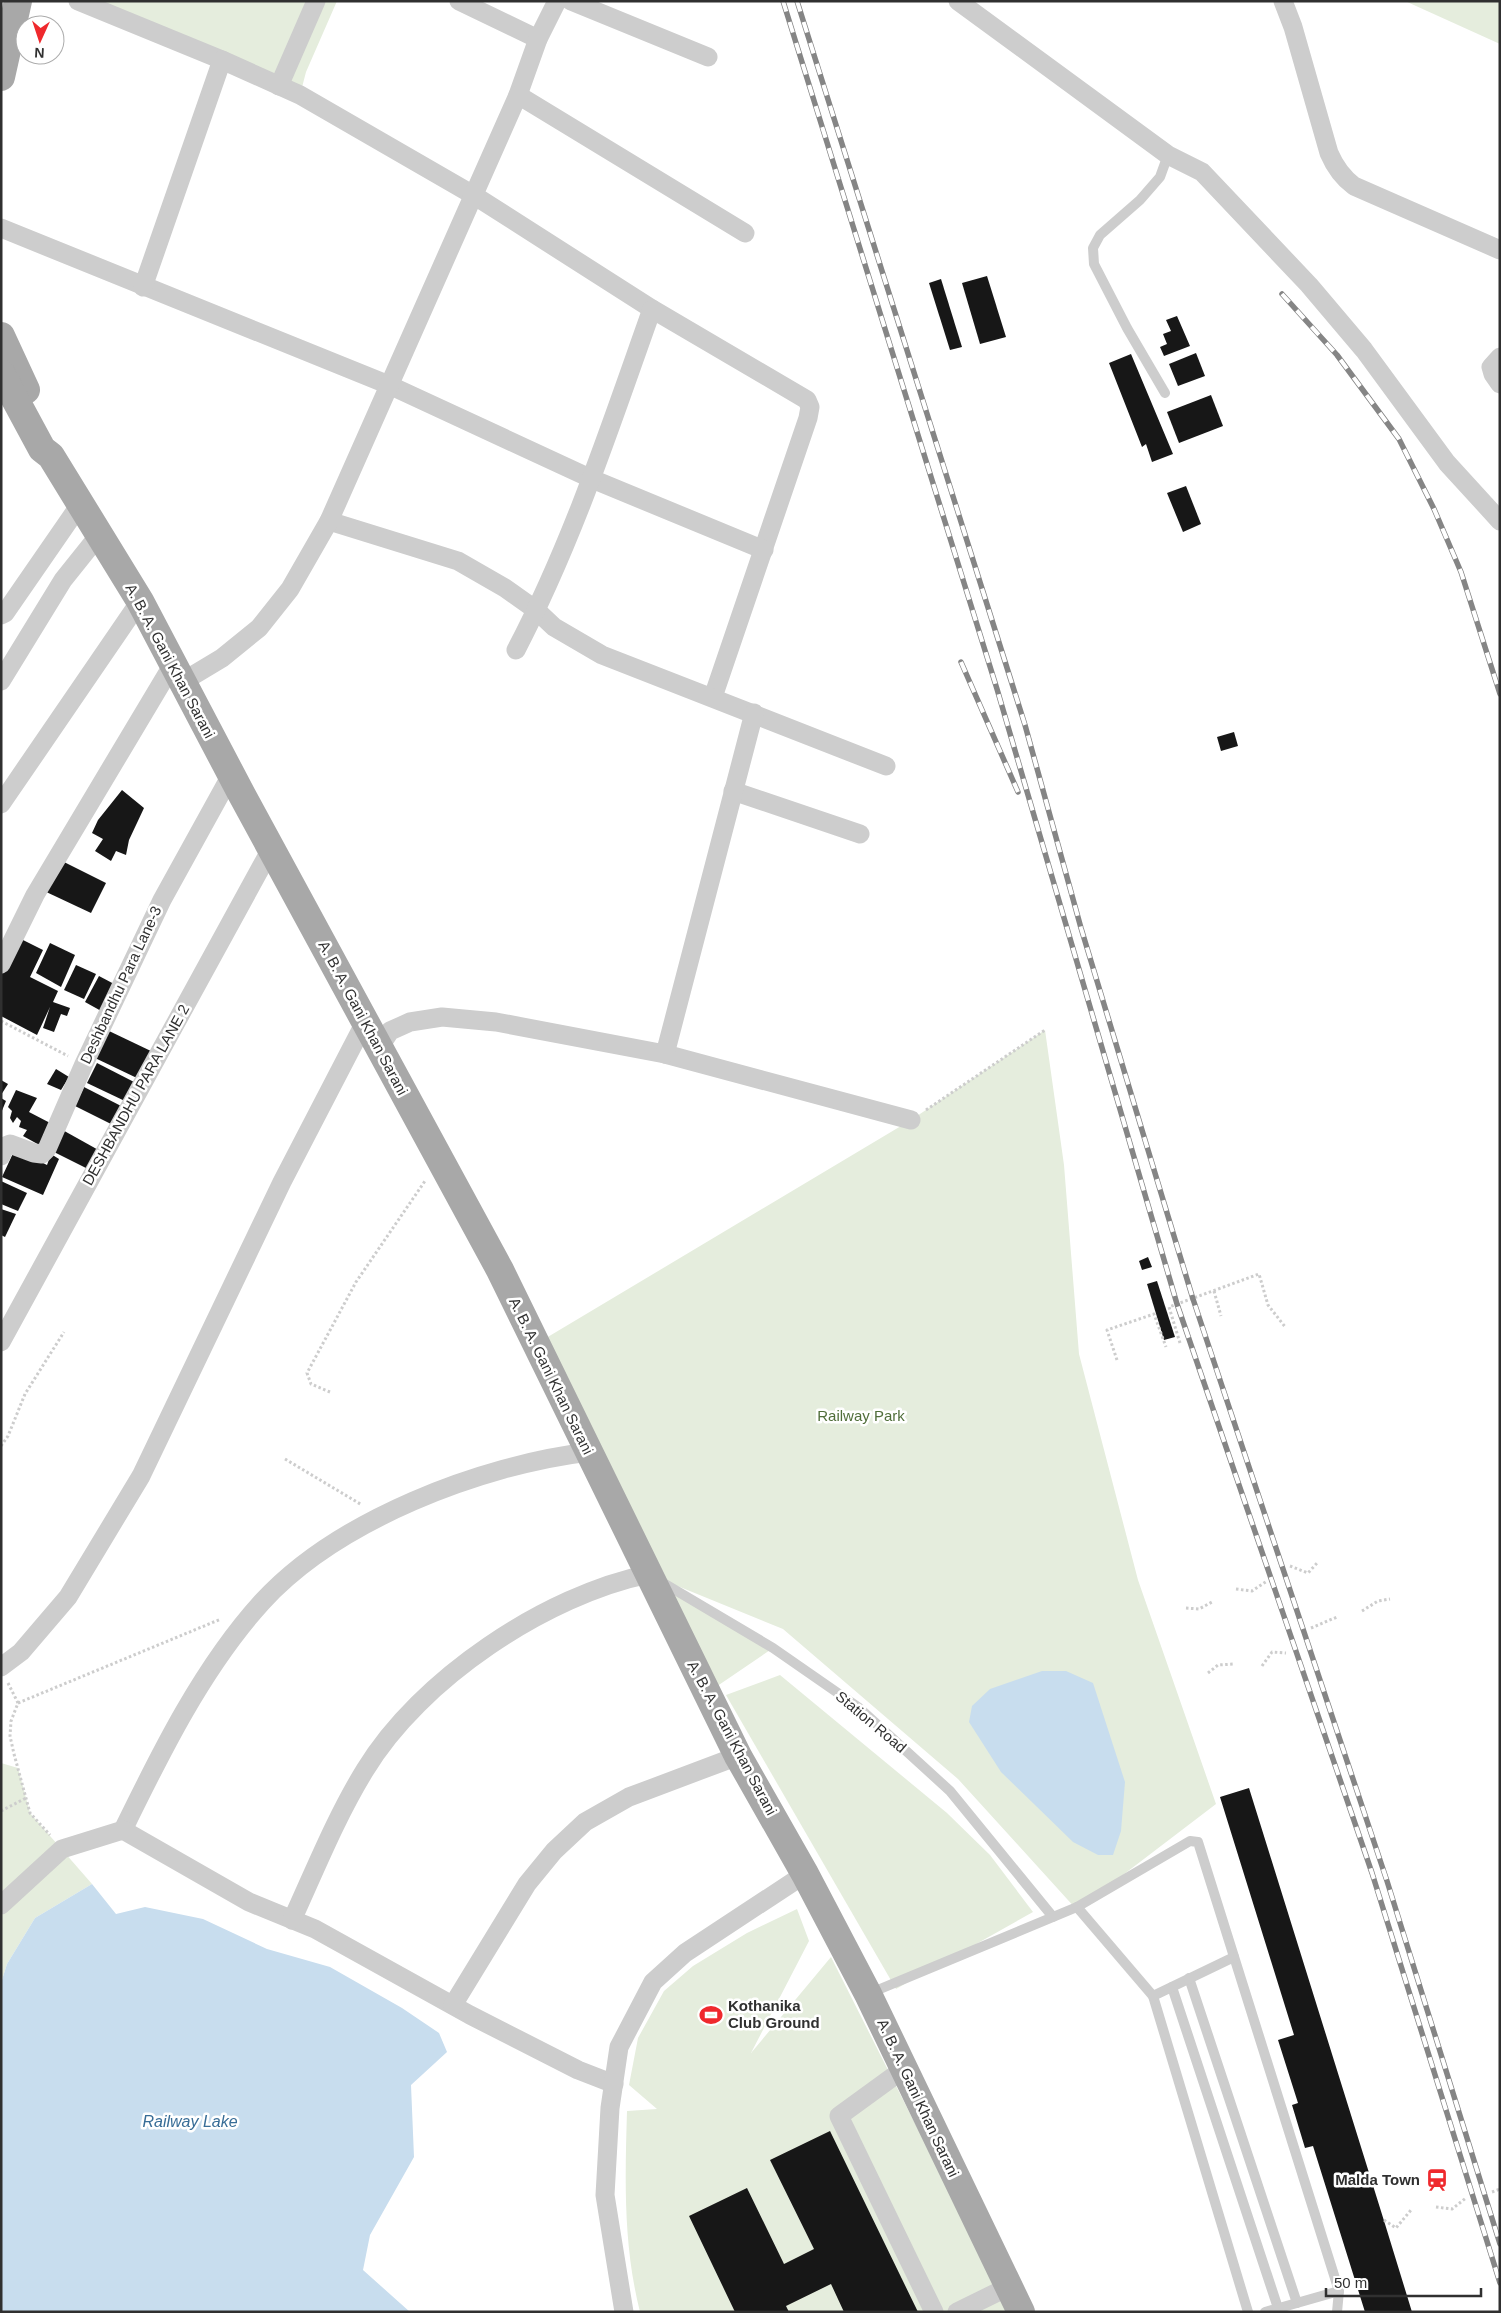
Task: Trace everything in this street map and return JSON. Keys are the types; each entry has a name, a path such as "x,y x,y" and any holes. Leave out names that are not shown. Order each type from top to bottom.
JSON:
{"main road":[{"path":"1,77 18,1"},
{"name":"A. B. A. Gani Khan Sarani","path":"1,336 52,446 51,456"},
{"name":"A. B. A. Gani Khan Sarani","path":"1,374 42,449 51,456 140,601 231,775 500,1270 738,1756 805,1874 868,1994 1021,2312"}],"street":[{"path":"78,1 222,60 300,95 475,196 652,309 807,400 810,407 808,418 712,697"},
{"path":"279,86 316,1"},
{"path":"460,1 538,39"},
{"path":"1,964 35,895 178,673 222,658 260,628 290,589 329,521 475,196 518,96 538,39 557,1"},
{"path":"570,1 708,57"},
{"path":"958,1 1168,155 1202,172 1309,285 1364,350 1447,462 1500,521"},
{"path":"1283,1 1294,27 1329,153 1334,165 1345,179 1354,186 1500,250"},
{"path":"143,287 222,60"},
{"path":"518,96 745,233"},
{"path":"1,228 389,385 592,479 764,550"},
{"path":"516,650 536,610 592,479 652,309"},
{"path":"1500,357 1492,368 1493,374 1500,384"},
{"path":"1,615 6,613 81,503"},
{"path":"329,521 458,561 505,588 536,610 554,627 602,655 886,766"},
{"path":"1,682 63,580 99,535"},
{"path":"1,804 140,601"},
{"path":"665,1054 754,713"},
{"name":"Deshbandhu Para Lane-3","path":"1,1156 6,1146 10,1144 34,1154 42,1154 47,1149 84,1064 162,900 231,775"},
{"path":"733,791 860,834"},
{"name":"DESHBANDHU PARA LANE 2","path":"1,1342 271,849"},
{"path":"379,1048 390,1031 410,1022 442,1018 496,1022 665,1054 911,1120"},
{"path":"3,1673 68,1596 141,1476 282,1182 365,1022"},
{"path":"1,1905 62,1849 123,1830 164,1747 199,1689 262,1602 326,1548 380,1515 488,1473 552,1456 589,1452"},
{"path":"292,1920 336,1824 365,1769 395,1729 428,1695 470,1658 547,1611 622,1580 649,1574"},
{"path":"453,2005 527,1884 554,1851 585,1822 629,1797 738,1756"},
{"path":"123,1830 248,1902 314,1929 453,2005 578,2070 614,2084"},
{"path":"624,2312 605,2195 610,2108 619,2047 653,1982 685,1953 805,1874"},
{"path":"904,2068 839,2116 934,2312"},
{"path":"957,2312 1008,2288"}],"lane":[{"path":"1166,393 1127,328 1094,264 1093,248 1100,235 1140,200 1160,177 1168,155"},
{"name":"Station Road","path":"649,1574 772,1648 858,1708 950,1792 1053,1917"},
{"path":"868,1994 1077,1907 1190,1841 1198,1842 1339,2291 1338,2312"},
{"path":"1077,1907 1153,1996 1248,2312"},
{"path":"1153,1996 1234,1957"},
{"path":"1189,1978 1296,2303"},
{"path":"1172,1987 1278,2308"},
{"path":"1265,2312 1339,2291"}],"path":[{"path":"1,1022 84,1064"},
{"path":"911,1120 1044,1030"},
{"path":"330,1392 311,1384 307,1372 356,1282 440,1160"},
{"path":"1180,1343 1169,1306 1259,1274 1268,1305 1286,1328"},
{"path":"1214,1291 1221,1316"},
{"path":"1117,1360 1107,1330 1154,1314 1166,1347"},
{"path":"1,1446 25,1394 64,1332"},
{"path":"285,1459 380,1515"},
{"path":"1290,1566 1308,1573 1318,1562"},
{"path":"1236,1589 1252,1591 1267,1581"},
{"path":"1362,1611 1378,1601 1390,1599"},
{"path":"1186,1608 1199,1609 1212,1602"},
{"path":"1311,1628 1337,1616"},
{"path":"62,1849 30,1813 10,1736 11,1721 18,1703 226,1617"},
{"path":"1262,1666 1272,1652 1286,1653"},
{"path":"1208,1673 1218,1665 1234,1664"},
{"path":"3,1673 18,1703"},
{"path":"1,1811 26,1798"},
{"path":"1492,2192 1500,2189"},
{"path":"1436,2207 1452,2209 1466,2198"},
{"path":"1384,2220 1396,2228 1411,2210"}],"green space":[{"path":"77,1 337,1 306,72 300,95"},
{"path":"1405,1 1500,1 1500,44"},
{"name":"Railway Park","path":"1045,1030 1064,1165 1079,1354 1138,1580 1216,1804 1077,1910 958,1779 783,1629 653,1576 773,1648 707,1693 536,1344 911,1120"},
{"path":"780,1675 947,1813 990,1855 1033,1912 896,1989 726,1695"},
{"path":"1,1763 18,1768 30,1813 92,1884 35,1918 7,1964 1,1983"},
{"path":"797,1909 809,1941 751,2053 831,1957 1010,2312 640,2312 634,2287 626,2212 627,2111 657,2109 629,2085 638,2038 664,1991 693,1966 747,1933"}],"water":[{"path":"1042,1671 1066,1671 1093,1683 1125,1782 1121,1831 1113,1855 1098,1855 1073,1842 1001,1772 969,1722 972,1706 990,1689"},
{"name":"Railway Lake","path":"92,1884 116,1914 145,1907 203,1919 267,1949 330,1967 402,2008 439,2033 447,2052 411,2085 414,2157 370,2235 363,2270 410,2312 1,2312 1,1983 7,1964 35,1918"}],"building":[{"path":"987,276 1006,337 980,344 962,283"},
{"path":"941,279 962,347 950,350 929,283"},
{"path":"1177,316 1190,346 1164,356 1160,347 1167,344 1163,334 1171,331 1166,320"},
{"path":"1196,353 1205,376 1178,386 1169,364"},
{"path":"1131,354 1173,454 1152,462 1146,444 1142,447 1109,363"},
{"path":"1211,395 1223,426 1179,443 1167,412"},
{"path":"1186,486 1201,524 1183,532 1167,493"},
{"path":"1234,732 1238,746 1221,751 1217,737"},
{"path":"122,790 144,808 129,840 126,855 116,851 111,861 95,851 103,839 92,833 98,820"},
{"path":"60,860 106,883 91,913 42,890"},
{"path":"19,938 43,950 30,977 58,991 53,1002 70,1008 67,1016 61,1014 54,1032 43,1028 50,1007 37,1035 1,1016 1,973"},
{"path":"50,943 75,955 61,987 36,973"},
{"path":"76,965 96,974 84,999 64,990"},
{"path":"99,976 116,985 103,1012 85,1002"},
{"path":"109,1031 153,1052 139,1079 95,1058"},
{"path":"97,1063 136,1083 127,1102 87,1083"},
{"path":"56,1069 69,1077 61,1090 47,1084"},
{"path":"1,1080 8,1084 1,1095"},
{"path":"84,1087 125,1108 115,1126 75,1106"},
{"path":"16,1090 37,1098 29,1112 54,1125 43,1147 23,1136 27,1130 19,1127 21,1121 17,1117 13,1123 10,1118 12,1111 8,1107"},
{"path":"1,1098 6,1101 1,1113"},
{"path":"59,1128 102,1152 92,1171 50,1150"},
{"path":"15,1149 47,1165 51,1154 59,1159 43,1195 2,1177"},
{"path":"1,1181 27,1193 18,1211 1,1204"},
{"path":"1,1209 16,1214 5,1237 1,1235"},
{"path":"1148,1257 1152,1267 1142,1270 1139,1261"},
{"path":"1157,1281 1175,1337 1164,1340 1147,1284"},
{"name":"Malda Town","path":"1249,1788 1412,2312 1365,2312 1313,2146 1305,2148 1292,2105 1298,2103 1278,2040 1294,2035 1220,1797"},
{"path":"830,2131 918,2312 844,2312 831,2284 786,2306 789,2312 735,2312 689,2216 747,2188 784,2264 814,2249 770,2160"}],"railway":[{"path":"783,1 997,689 1177,1304 1372,1873 1500,2283"},
{"path":"797,1 1025,725 1081,928 1193,1299 1387,1881 1500,2244"},
{"path":"1282,294 1337,355 1399,439 1434,509 1461,572 1500,694"},
{"path":"961,662 1018,792"}],"place":[{"name":"Kothanika Club Ground","path":"711,2015"},
{"name":"Malda Town","path":"1437,2180"}]}
